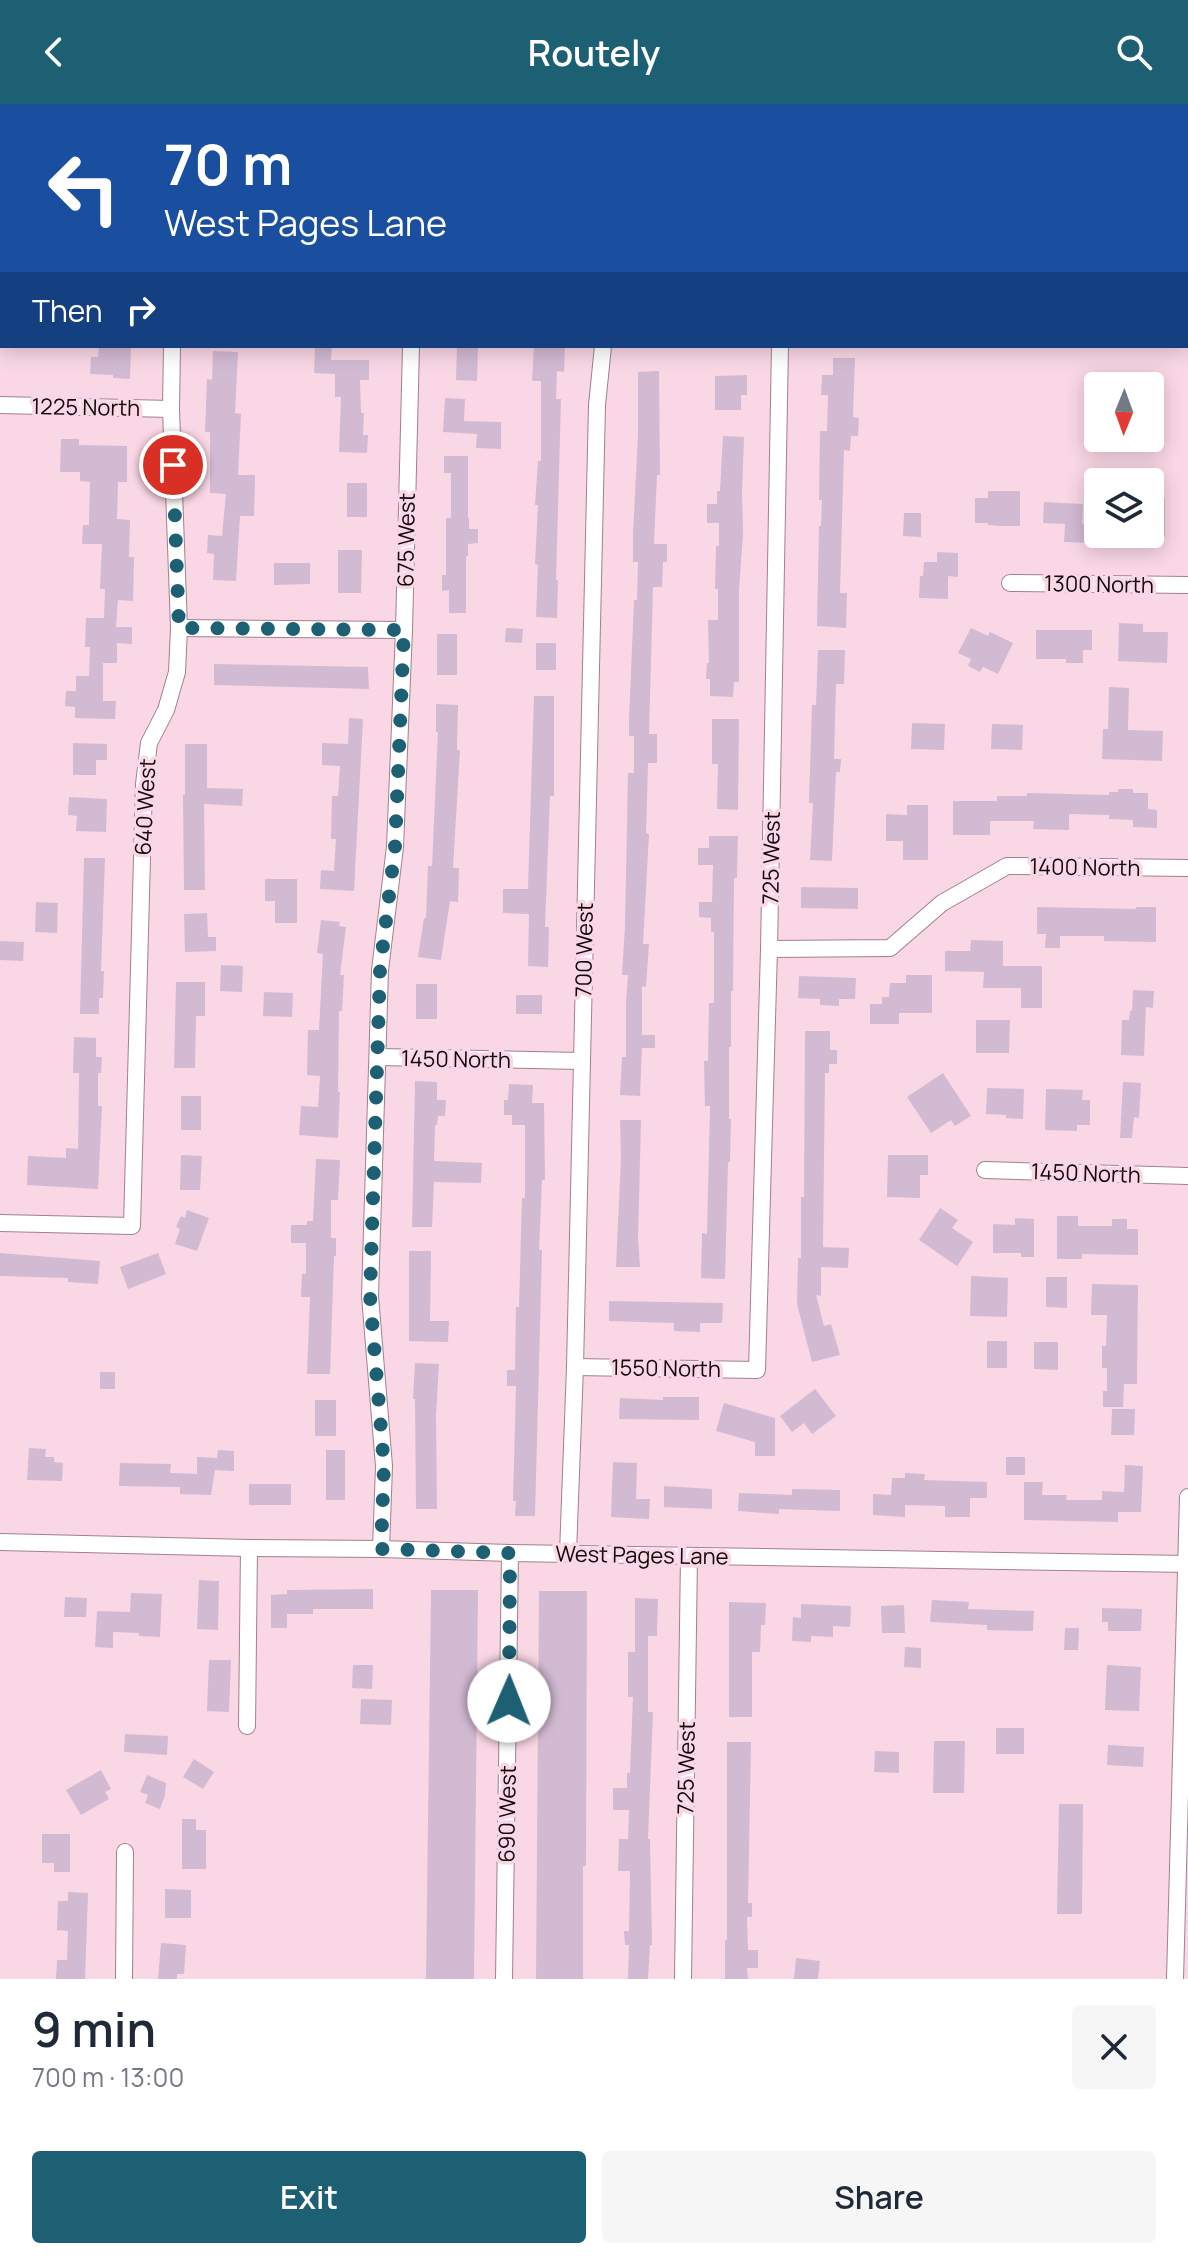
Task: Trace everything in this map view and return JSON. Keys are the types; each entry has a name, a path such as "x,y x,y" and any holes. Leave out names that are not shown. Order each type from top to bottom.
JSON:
{"street":[{"name":"640 West","path":"0,1223 132,1226 144,784 149,743 166,710 177,672 179,628 171,409 172,348"},
{"name":"675 West","path":"381,1549 384,1466 370,1296 380,970 395,847 411,348"},
{"name":"700 West","path":"568,1553 597,405 603,348"},
{"name":"725 West","path":"757,1370 769,949 780,348"},
{"name":"1225 North","path":"0,405 171,409"},
{"name":"1300 North","path":"1010,583 1188,585"},
{"path":"179,628 404,630"},
{"name":"1400 North","path":"769,949 890,948 942,903 1007,866 1188,868"},
{"name":"1450 North","path":"378,1057 581,1061"},
{"name":"1450 North","path":"985,1170 1188,1176"},
{"name":"1550 North","path":"575,1367 757,1370"},
{"path":"1175,1979 1188,1497"},
{"name":"West Pages Lane","path":"0,1542 1187,1564"},
{"path":"247,1726 249,1548"},
{"name":"690 West","path":"504,1979 510,1553"},
{"name":"725 West","path":"683,1979 689,1556"},
{"path":"124,1979 125,1852"}],"building":[{"path":"99,348 131,348 130,379 90,374 91,357 98,357"},
{"path":"315,348 332,348 331,360 369,360 369,380 360,380 363,435 368,435 367,453 339,452 341,397 335,397 335,374 314,373"},
{"path":"457,348 478,348 477,381 456,380"},
{"path":"534,348 565,348 564,372 557,371 556,399 561,399 557,618 536,617 538,505 535,505 538,461 541,461 541,381 532,381"},
{"path":"213,351 238,352 235,413 241,414 238,475 255,475 254,516 240,516 236,581 213,580 214,554 207,553 208,535 222,536 226,494 210,493 210,432 205,432 207,379 212,380"},
{"path":"833,358 855,358 853,417 859,418 858,436 851,436 850,451 844,450 840,593 847,593 846,628 817,626 822,500 819,500 820,431 827,431 828,395 821,395 822,375 833,375"},
{"path":"659,371 660,475 657,475 654,544 667,544 667,562 663,562 662,587 653,587 649,734 657,734 657,763 648,763 646,833 649,834 643,944 649,944 646,987 642,986 642,1035 655,1035 655,1048 642,1048 640,1096 620,1095 622,1057 626,1057 628,975 622,975 628,773 634,773 634,736 629,736 629,719 638,562 633,562 633,533 638,372"},
{"path":"747,375 747,395 741,395 741,410 715,410 715,376"},
{"path":"445,398 465,399 464,421 501,422 501,449 476,448 477,434 443,432"},
{"path":"723,436 744,437 739,682 734,682 733,697 710,696 710,679 706,679 709,663 708,620 718,620 718,589 715,589 716,546 719,546 719,523 707,523 707,504 717,504"},
{"path":"61,439 79,439 79,445 127,446 127,482 118,482 117,519 130,520 129,557 134,557 133,601 118,600 116,627 132,627 132,644 117,643 117,663 103,663 103,701 116,701 115,719 75,718 75,707 65,706 66,691 76,691 76,676 89,676 90,647 85,647 86,618 104,618 105,589 100,589 102,544 82,544 83,525 89,525 90,482 80,481 80,472 60,472"},
{"path":"444,456 468,456 469,529 478,529 478,543 468,544 466,613 449,613 449,590 442,591 442,575 446,575 446,518 451,518 451,473 444,473"},
{"path":"347,483 367,483 367,517 347,517"},
{"path":"988,491 1020,491 1020,526 975,523 975,498 988,498"},
{"path":"1044,502 1083,504 1084,543 1064,542 1065,524 1043,523"},
{"path":"904,513 921,513 921,537 903,536"},
{"path":"338,550 362,550 361,593 338,593"},
{"path":"937,552 958,553 958,577 948,576 948,599 919,598 924,562 937,562"},
{"path":"274,563 310,563 310,584 274,585"},
{"path":"1119,623 1143,624 1143,632 1168,632 1167,663 1118,661"},
{"path":"506,628 523,629 522,643 505,642"},
{"path":"971,628 988,636 990,632 1013,643 998,674 983,667 980,672 968,666 971,659 958,653"},
{"path":"1036,630 1092,630 1092,650 1083,650 1083,663 1066,663 1066,659 1036,659"},
{"path":"437,634 457,634 457,675 437,675"},
{"path":"536,643 556,643 556,670 536,670"},
{"path":"818,650 845,650 844,684 836,684 834,759 841,759 840,772 836,772 832,861 810,860 812,705 816,705"},
{"path":"214,664 368,667 369,689 214,685"},
{"path":"1109,687 1129,688 1128,730 1163,731 1162,761 1102,759 1103,729 1108,729"},
{"path":"534,696 554,696 554,796 550,796 545,927 549,927 548,967 528,966 529,914 503,913 503,889 528,889"},
{"path":"436,704 458,705 457,750 460,750 453,868 459,868 458,902 450,901 441,960 418,957 426,918 428,866 432,866 438,732"},
{"path":"349,718 363,719 354,891 320,889 321,870 334,871 336,839 331,839 332,796 338,796 340,766 322,765 322,743 348,744"},
{"path":"712,719 739,719 738,810 717,809 718,764 712,764"},
{"path":"912,723 945,724 944,750 911,749"},
{"path":"992,724 1023,725 1022,750 991,749"},
{"path":"73,743 107,744 107,760 96,760 96,775 73,775"},
{"path":"185,744 207,744 207,788 243,789 242,806 204,804 205,890 184,890"},
{"path":"1118,789 1148,793 1148,809 1157,810 1157,828 1133,827 1133,820 1109,819 1109,815 1069,814 1069,830 1033,829 1034,821 990,821 990,835 953,835 953,801 997,801 997,796 1027,796 1027,793 1109,795 1109,792 1118,792"},
{"path":"69,797 107,799 106,832 76,831 77,816 68,815"},
{"path":"907,805 928,805 928,860 903,860 903,841 886,841 886,814 907,815"},
{"path":"709,836 738,836 729,1047 731,1119 725,1279 701,1278 702,1233 707,1234 710,1106 705,1106 704,1061 708,1061 709,1003 714,1003 714,932 711,932 711,918 699,917 699,902 712,902 713,865 698,865 698,848 709,848"},
{"path":"84,858 105,858 103,998 99,998 99,1014 80,1014"},
{"path":"265,879 297,879 297,923 275,923 275,901 265,901"},
{"path":"801,887 858,888 858,909 801,908"},
{"path":"36,902 58,903 57,933 35,932"},
{"path":"1037,907 1156,907 1156,942 1104,941 1104,936 1060,936 1060,948 1045,948 1046,934 1037,934"},
{"path":"207,913 208,937 216,937 216,951 185,952 184,914"},
{"path":"321,920 340,922 339,926 346,927 340,975 344,975 342,1011 339,1011 338,1138 299,1135 301,1106 318,1107 320,1076 307,1075 308,1030 319,1030 323,954 317,953"},
{"path":"971,940 1003,941 1003,966 1042,966 1042,1008 1021,1008 1021,988 983,988 984,972 945,971 945,951 970,951"},
{"path":"0,941 24,942 23,961 0,960"},
{"path":"221,965 243,966 242,992 220,991"},
{"path":"906,975 932,975 932,1013 899,1013 899,1024 870,1024 870,1004 882,1004 882,997 889,997 890,983 906,983"},
{"path":"799,976 856,978 855,999 839,999 839,1006 820,1005 820,999 798,998"},
{"path":"176,982 205,982 205,1016 196,1016 195,1068 174,1068"},
{"path":"416,984 437,984 437,1019 416,1019"},
{"path":"1133,990 1154,991 1153,1008 1146,1007 1144,1056 1121,1055 1122,1020 1129,1020"},
{"path":"264,992 293,993 292,1017 263,1016"},
{"path":"516,995 542,995 542,1014 516,1014"},
{"path":"976,1020 1010,1020 1009,1053 976,1053"},
{"path":"805,1031 830,1031 830,1050 837,1050 837,1064 829,1064 829,1073 825,1073 823,1247 849,1248 848,1268 821,1267 821,1296 816,1295 824,1326 831,1324 840,1355 812,1362 797,1304 801,1197 804,1197"},
{"path":"74,1037 96,1038 96,1057 102,1057 101,1073 98,1073 98,1106 102,1106 98,1189 27,1185 28,1156 66,1158 66,1148 78,1149 79,1073 73,1073"},
{"path":"943,1073 971,1116 955,1126 951,1120 931,1133 907,1097"},
{"path":"415,1081 437,1082 437,1100 446,1100 445,1116 438,1116 435,1125 434,1161 482,1163 481,1183 434,1182 432,1227 412,1227"},
{"path":"1123,1082 1141,1083 1139,1118 1134,1117 1132,1138 1120,1138"},
{"path":"509,1084 533,1085 532,1103 544,1103 545,1180 542,1180 539,1250 542,1250 535,1516 515,1516 516,1501 513,1501 516,1386 507,1386 507,1370 515,1370 522,1198 525,1198 525,1125 512,1125 512,1115 504,1115"},
{"path":"987,1088 1024,1089 1023,1119 986,1114"},
{"path":"1046,1089 1083,1090 1082,1100 1090,1100 1090,1125 1077,1125 1077,1131 1045,1130"},
{"path":"181,1096 201,1096 201,1130 181,1130"},
{"path":"620,1120 641,1120 640,1267 616,1267"},
{"path":"181,1155 202,1156 200,1190 180,1190"},
{"path":"888,1155 928,1155 928,1175 920,1175 920,1198 887,1197"},
{"path":"316,1159 340,1160 338,1200 331,1200 331,1238 336,1238 336,1256 330,1374 307,1374 310,1297 301,1297 302,1274 306,1274 306,1243 291,1243 291,1225 307,1225 307,1221 313,1221"},
{"path":"940,1208 958,1220 952,1228 973,1242 957,1266 919,1240"},
{"path":"187,1210 209,1218 197,1251 175,1244 180,1229 176,1227 181,1216 185,1218"},
{"path":"1057,1216 1078,1216 1078,1226 1112,1226 1112,1219 1127,1219 1127,1229 1138,1229 1138,1255 1082,1254 1082,1259 1057,1259"},
{"path":"1015,1218 1034,1219 1034,1257 1021,1257 1021,1253 993,1253 993,1224 1015,1225"},
{"path":"409,1251 431,1251 430,1321 449,1321 448,1342 409,1341"},
{"path":"0,1253 100,1261 98,1284 68,1282 68,1278 0,1276"},
{"path":"158,1253 166,1274 128,1289 120,1267"},
{"path":"971,1276 1008,1278 1007,1317 970,1316"},
{"path":"1046,1277 1067,1277 1067,1308 1046,1307"},
{"path":"1092,1284 1138,1285 1137,1384 1124,1384 1123,1407 1103,1407 1107,1368 1102,1368 1102,1346 1106,1346 1107,1315 1091,1315"},
{"path":"609,1301 723,1303 722,1323 700,1323 700,1332 674,1331 674,1323 609,1321"},
{"path":"987,1341 1007,1341 1007,1368 987,1368"},
{"path":"1034,1342 1058,1342 1058,1370 1034,1369"},
{"path":"415,1363 439,1364 437,1509 416,1509"},
{"path":"100,1372 115,1372 115,1389 100,1389"},
{"path":"815,1389 836,1416 812,1434 804,1423 792,1432 780,1416"},
{"path":"663,1397 699,1397 699,1420 619,1419 620,1398 663,1400"},
{"path":"315,1400 336,1400 336,1436 315,1436"},
{"path":"724,1403 775,1418 775,1456 755,1456 755,1442 716,1431"},
{"path":"1112,1409 1135,1409 1134,1435 1111,1435"},
{"path":"29,1448 46,1449 45,1457 54,1457 54,1462 63,1463 62,1481 27,1480"},
{"path":"218,1450 234,1451 234,1471 215,1470 211,1495 180,1494 180,1487 119,1486 120,1463 171,1464 170,1473 197,1474 197,1457 217,1458"},
{"path":"326,1450 345,1450 345,1500 326,1500"},
{"path":"1006,1457 1025,1457 1025,1475 1006,1475"},
{"path":"613,1462 637,1463 636,1499 650,1499 649,1519 611,1517"},
{"path":"1125,1465 1143,1466 1141,1512 1118,1512 1118,1522 1024,1520 1024,1482 1043,1482 1042,1495 1067,1495 1066,1500 1102,1500 1102,1491 1124,1492"},
{"path":"905,1473 925,1474 924,1480 987,1482 987,1498 970,1498 970,1517 945,1517 945,1506 905,1505 905,1517 873,1515 873,1494 891,1495 892,1478 905,1478"},
{"path":"249,1484 291,1484 291,1505 249,1505"},
{"path":"664,1486 712,1489 712,1509 664,1507"},
{"path":"792,1489 840,1490 840,1511 779,1509 779,1514 738,1511 739,1493 792,1495"},
{"path":"199,1580 219,1581 218,1630 197,1629"},
{"path":"373,1589 373,1609 313,1609 313,1614 287,1614 287,1628 271,1628 271,1595 287,1594 287,1590"},
{"path":"431,1590 478,1590 474,1979 426,1979"},
{"path":"539,1591 587,1591 583,1979 536,1979"},
{"path":"131,1593 162,1594 160,1637 113,1632 113,1648 95,1647 97,1611 130,1612"},
{"path":"65,1597 87,1598 86,1617 64,1617"},
{"path":"635,1598 658,1599 657,1636 648,1636 648,1712 653,1712 648,1839 652,1945 648,1979 628,1979 629,1945 625,1945 624,1931 629,1931 630,1871 618,1871 619,1839 628,1839 629,1810 613,1810 613,1788 627,1788 627,1773 630,1773 633,1697 628,1697 628,1652 635,1652"},
{"path":"932,1600 969,1602 968,1609 1034,1611 1033,1631 987,1630 987,1625 930,1622"},
{"path":"729,1602 766,1603 760,1652 752,1652 752,1717 729,1717"},
{"path":"801,1604 851,1606 850,1627 833,1626 833,1637 811,1636 811,1642 792,1641 793,1617 801,1618"},
{"path":"904,1605 905,1633 882,1633 881,1606"},
{"path":"1102,1608 1142,1609 1141,1631 1108,1631 1108,1622 1102,1622"},
{"path":"1065,1628 1079,1628 1078,1650 1064,1650"},
{"path":"905,1647 921,1648 921,1668 904,1667"},
{"path":"209,1660 231,1660 229,1712 207,1711"},
{"path":"353,1665 373,1665 372,1689 352,1688"},
{"path":"1107,1665 1141,1667 1139,1711 1105,1710"},
{"path":"361,1699 392,1700 391,1725 360,1724"},
{"path":"996,1728 1024,1728 1024,1754 996,1754"},
{"path":"125,1734 168,1736 167,1755 124,1752"},
{"path":"934,1741 965,1741 964,1793 933,1793"},
{"path":"727,1742 751,1742 748,1903 752,1903 752,1917 747,1917 748,1950 758,1950 758,1968 747,1968 748,1979 725,1979"},
{"path":"1108,1745 1144,1747 1143,1767 1107,1765"},
{"path":"875,1751 899,1752 899,1773 874,1772"},
{"path":"194,1759 214,1772 203,1789 183,1777"},
{"path":"101,1770 111,1789 105,1792 109,1799 81,1815 66,1790"},
{"path":"147,1775 166,1783 160,1809 145,1803 148,1795 140,1792"},
{"path":"1059,1804 1083,1804 1082,1914 1057,1914"},
{"path":"182,1819 196,1819 196,1830 206,1830 206,1869 182,1869"},
{"path":"42,1834 70,1834 70,1872 54,1872 54,1863 42,1863"},
{"path":"165,1889 191,1890 191,1918 165,1918"},
{"path":"68,1892 88,1893 85,1979 56,1979 57,1960 67,1960 68,1931 57,1930 58,1901 68,1901"},
{"path":"161,1943 186,1945 184,1974 177,1974 177,1979 158,1979"},
{"path":"796,1958 820,1961 818,1979 794,1979"}],"route":[{"path":"173,465 179,628 404,630 395,847 380,970 370,1296 384,1466 381,1549 510,1553 509,1701"}]}
